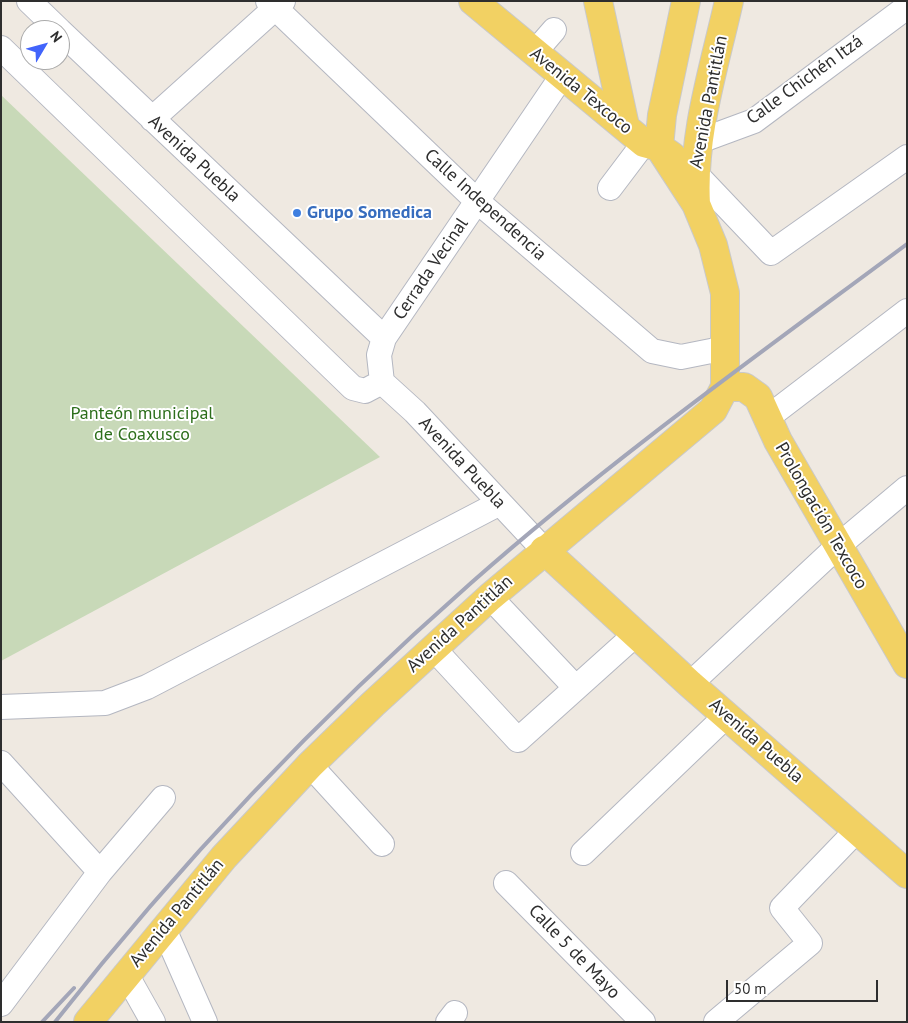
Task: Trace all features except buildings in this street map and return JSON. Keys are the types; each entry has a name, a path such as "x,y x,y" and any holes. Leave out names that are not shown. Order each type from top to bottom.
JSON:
{"main road":[{"name":"Avenida Texcoco","path":"474,1 562,76 643,139 694,172"},
{"path":"598,1 643,139"},
{"path":"643,139 662,115 686,1"},
{"name":"Avenida Pantitlán","path":"696,204 694,172 698,142 729,1"},
{"name":"Avenida Pantitlán","path":"88,1022 224,857 310,765 433,648 490,597 713,410 724,387 726,348 725,293 713,245 696,204 643,139"},
{"name":"Prolongación Texcoco","path":"724,387 744,387 758,397 767,418 838,546 907,664"},
{"name":"Avenida Puebla","path":"544,550 690,684 907,874"}],"street":[{"name":"Avenida Puebla","path":"29,1 48,20"},
{"path":"152,119 276,4"},
{"name":"Calle Independencia","path":"276,4 476,201 652,351 681,357 726,348"},
{"name":"Calle Chichén Itzá","path":"698,142 754,121 907,7"},
{"path":"534,53 554,30"},
{"name":"Avenida Puebla","path":"70,41 384,338"},
{"path":"1,48 353,388 365,391 382,382 379,355 384,338"},
{"name":"Cerrada Vecinal","path":"384,338 562,76"},
{"path":"610,188 643,139"},
{"path":"694,172 771,253 907,157"},
{"path":"767,418 907,312"},
{"name":"Avenida Puebla","path":"382,382 415,412 544,550"},
{"path":"690,684 838,546 907,488"},
{"path":"1,707 105,702 147,687 500,503"},
{"path":"490,597 576,688"},
{"path":"433,648 518,740 636,634"},
{"path":"583,853 726,716"},
{"path":"1,763 100,872"},
{"path":"310,765 382,844"},
{"path":"1,1004 100,872 163,798"},
{"path":"716,1022 810,943 782,908 857,830"},
{"name":"Calle 5 de Mayo","path":"506,883 642,1022"},
{"path":"164,929 205,1022"},
{"path":"126,974 153,1022"}],"green space":[{"name":"Panteón municipal de Coaxusco","path":"1,95 380,457 1,661"}],"railway":[{"path":"55,1022 102,963 201,849 306,739 415,634 471,583 576,494 740,368 907,244"},
{"path":"42,1022 74,988"}],"place":[{"name":"Grupo Somedica","path":"297,213"}]}
